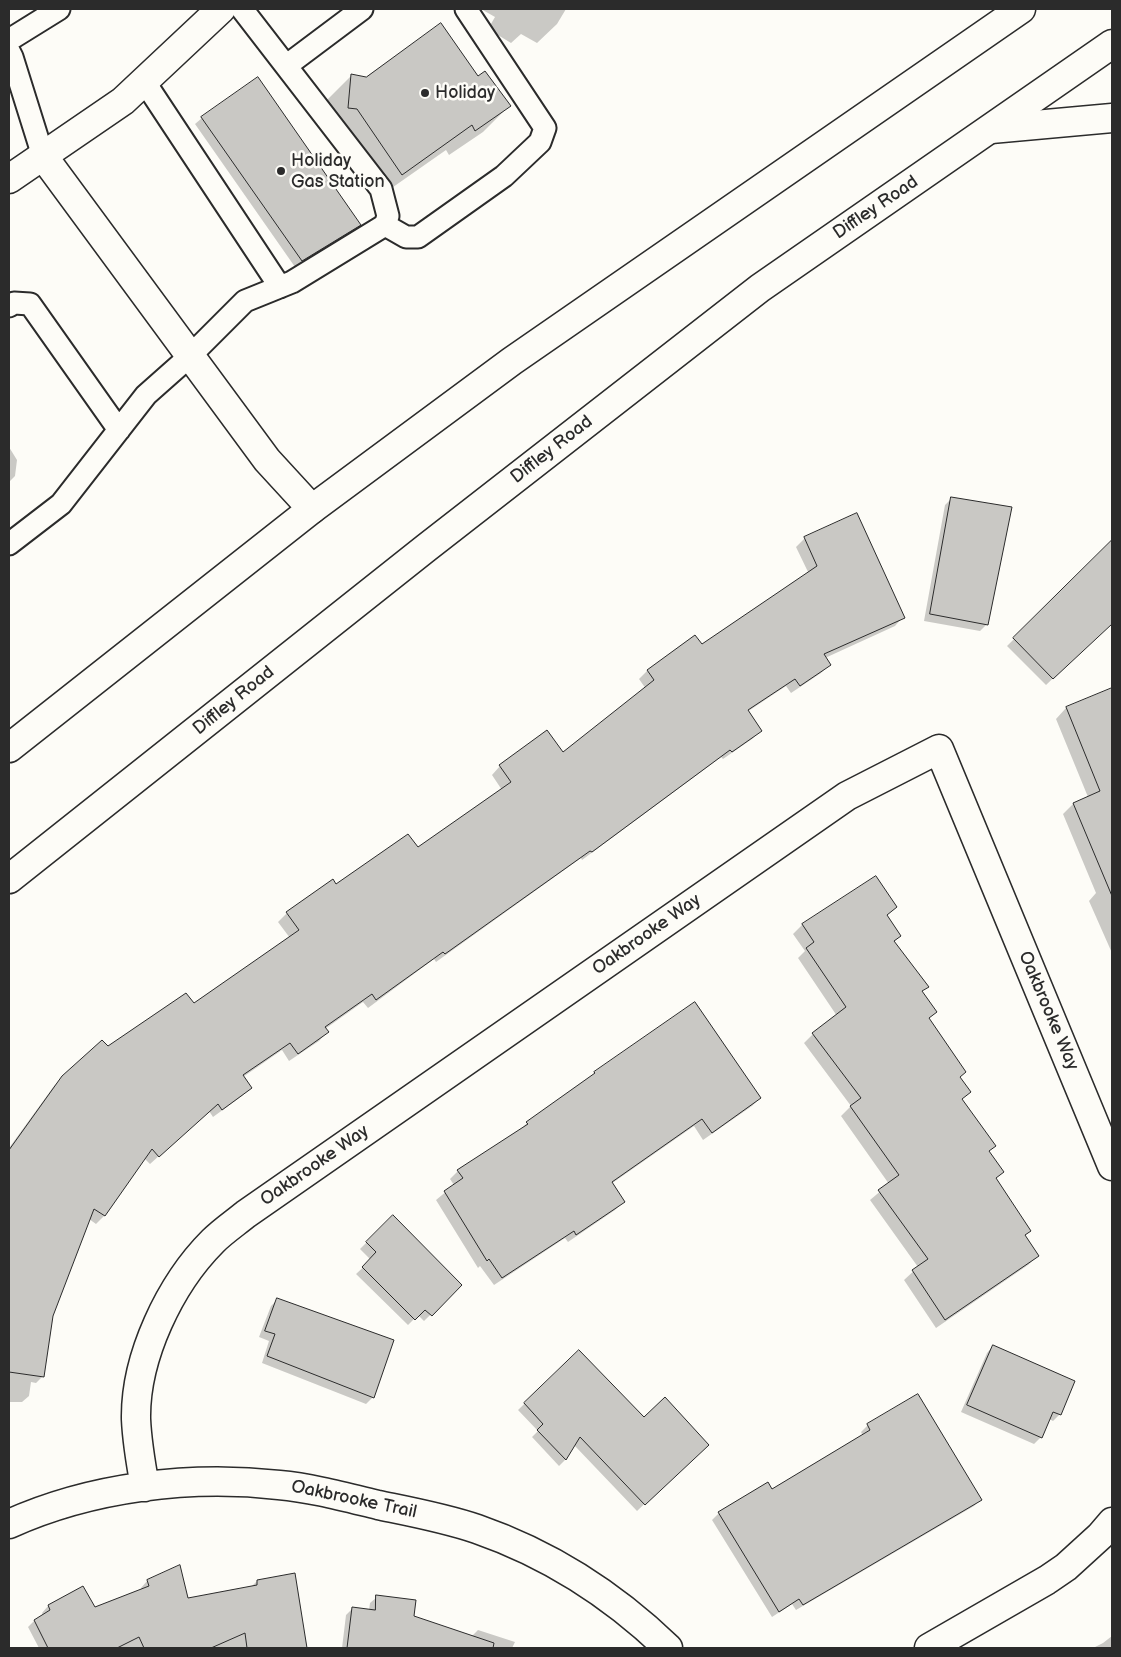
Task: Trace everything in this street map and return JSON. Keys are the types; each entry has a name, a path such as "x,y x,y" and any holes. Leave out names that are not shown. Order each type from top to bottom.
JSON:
{"main road":[{"path":"9,180 123,101 221,9"},
{"path":"9,748 312,509 512,361 1021,9"},
{"name":"Diffley Road","path":"9,879 426,548 760,288 1112,44"},
{"path":"991,129 1112,118"},
{"path":"43,156 266,460 312,509"},
{"name":"Oakbrooke Way","path":"145,1487 136,1418 139,1386 146,1353 173,1293 214,1240 254,1209 846,796 939,749 1112,1166"},
{"name":"Oakbrooke Trail","path":"9,1524 55,1506 114,1492 190,1483 235,1482 279,1485 342,1496 444,1519 512,1543 574,1575 604,1594 668,1648"},
{"path":"929,1648 1047,1580 1072,1561 1100,1536 1112,1522"}],"lane":[{"path":"9,40 59,9"},
{"path":"9,544 61,504 146,395 190,356 246,301 292,282 385,226 388,216 381,189 242,9"},
{"path":"286,66 362,9"},
{"path":"385,226 406,237 418,237 504,176 540,142 545,128 466,9"},
{"path":"9,51 43,156"},
{"path":"144,81 280,287"},
{"path":"9,306 14,303 30,304 119,430"}],"building":[{"name":"Holiday","path":"441,23 478,76 485,71 511,106 475,131 472,125 402,175 357,109 348,108 351,74 366,77"},
{"name":"Holiday Gas Station","path":"258,77 361,225 302,261 201,117"},
{"path":"951,497 1012,507 988,625 930,614"},
{"path":"857,513 905,618 824,654 831,665 800,686 795,679 748,710 762,731 732,752 730,750 592,852 590,851 445,954 443,952 376,1000 372,994 325,1027 329,1032 298,1054 290,1043 243,1075 252,1088 222,1110 218,1104 159,1157 152,1149 105,1216 94,1209 53,1316 44,1377 9,1372 9,1150 62,1076 102,1040 108,1046 186,993 194,1003 299,930 286,912 333,879 336,884 408,834 418,847 511,782 499,765 547,730 563,752 654,680 647,670 695,635 702,644 817,566 804,537"},
{"path":"1112,540 1112,624 1053,679 1013,638"},
{"path":"1112,688 1112,896 1073,803 1100,791 1066,707"},
{"path":"876,876 897,907 887,915 901,936 894,941 929,987 922,991 937,1012 929,1018 966,1072 960,1077 971,1092 962,1099 996,1146 989,1151 1004,1172 996,1178 1031,1231 1025,1235 1039,1256 945,1320 912,1270 928,1259 878,1190 899,1175 850,1106 861,1098 812,1033 846,1007 806,948 814,942 802,924"},
{"path":"695,1002 761,1098 712,1133 702,1119 612,1182 625,1202 576,1235 574,1231 502,1278 489,1259 487,1261 444,1191 463,1178 457,1170 528,1124 526,1122 594,1072"},
{"path":"393,1215 462,1285 432,1316 425,1310 415,1320 362,1267 376,1252 366,1242"},
{"path":"277,1298 394,1340 374,1398 267,1356 275,1334 265,1331"},
{"path":"993,1345 1075,1381 1061,1415 1053,1412 1042,1438 967,1405"},
{"path":"579,1350 644,1417 665,1397 709,1445 645,1505 580,1437 566,1460 537,1430 543,1424 524,1403"},
{"path":"918,1394 982,1500 803,1605 799,1599 779,1612 718,1512 768,1482 772,1489 870,1430 867,1424"},
{"path":"180,1565 188,1598 257,1585 257,1580 295,1573 307,1648 247,1648 245,1633 211,1648 144,1648 139,1637 117,1648 48,1648 34,1620 50,1610 48,1605 83,1586 95,1607 149,1586 147,1580"},
{"path":"376,1595 416,1600 414,1616 494,1643 493,1648 347,1648 352,1607 375,1610"}],"place":[{"name":"Holiday","path":"425,93"},
{"name":"Holiday Gas Station","path":"281,171"}]}
